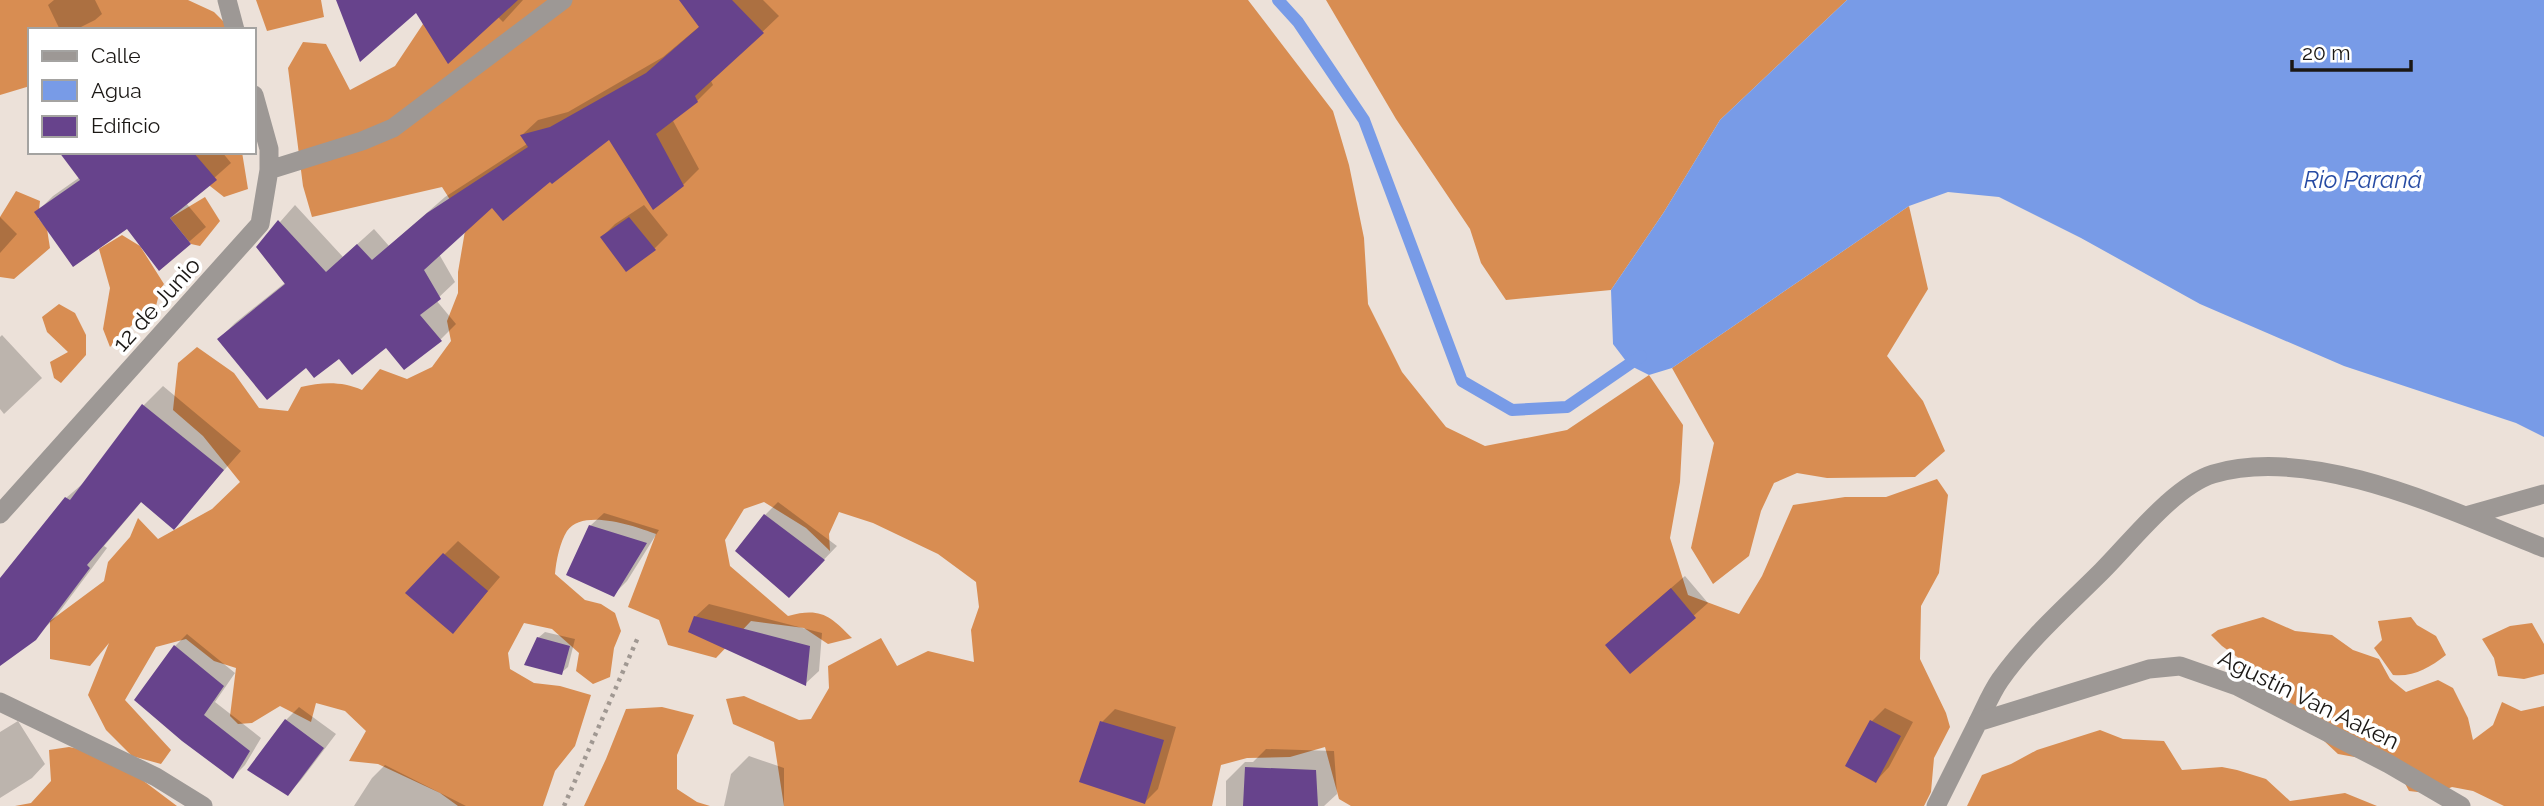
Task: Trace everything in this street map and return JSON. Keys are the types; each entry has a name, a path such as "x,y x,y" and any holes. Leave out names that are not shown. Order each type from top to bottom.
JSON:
{"street":[{"path":"227,0 234,28"},
{"path":"270,170 362,141 393,128 563,0"},
{"name":"12 de Junio","path":"0,514 260,225 270,170 269,149 256,102"},
{"path":"1936,806 1999,681 2029,644 2143,530 2170,498 2211,474 2273,465 2363,480 2466,516 2544,548"},
{"path":"2466,516 2544,494"},
{"name":"Agustín Van Aaken","path":"1978,722 2149,669 2180,666 2237,686 2389,764 2461,806"},
{"path":"0,702 156,777 204,806"}],"path":[{"path":"564,806 639,635"}],"shaded area":[{"path":"0,0 188,0 214,12 230,28 28,28 28,87 0,95"},
{"path":"256,0 321,0 324,17 267,31"},
{"path":"413,0 1248,0 1333,111 1349,165 1364,238 1368,304 1402,372 1446,427 1485,446 1567,430 1649,375 1683,425 1680,482 1670,538 1688,595 1739,614 1762,576 1793,505 1845,497 1886,497 1937,479 1948,495 1939,573 1921,606 1920,659 1950,727 1934,758 1931,792 1924,806 1351,806 1339,799 1325,747 1290,757 1247,758 1221,765 1212,806 784,806 774,742 733,724 726,699 744,696 799,720 811,719 829,688 828,666 881,638 897,666 928,651 974,662 971,630 979,607 976,582 938,554 873,523 839,512 829,534 830,551 806,528 764,502 744,509 725,540 730,566 788,616 799,613 824,615 852,638 828,644 804,628 751,621 716,658 668,645 659,620 628,607 656,534 610,521 585,521 575,524 567,531 562,541 555,574 585,600 601,604 615,613 621,631 614,648 610,677 593,684 576,671 579,653 552,629 524,623 508,653 510,669 534,683 560,686 591,695 575,746 555,771 543,806 458,806 440,793 378,764 349,761 366,731 345,711 316,703 311,722 280,706 252,723 238,724 230,716 236,668 214,661 186,639 156,647 125,700 171,750 161,764 132,756 106,730 88,695 109,643 90,666 50,659 50,621 104,581 108,562 130,537 138,518 158,539 212,509 240,482 203,436 173,410 178,363 197,347 234,373 259,408 288,411 301,387 332,383 362,390 380,369 407,379 432,367 451,341 447,321 458,293 458,272 466,225 442,187 312,217 303,186 288,68 303,42 326,44 350,90 395,66 423,24"},
{"path":"1326,0 1847,0 1720,120 1664,212 1611,290 1506,300 1481,263 1470,229 1396,119"},
{"path":"183,154 242,154 248,189 224,197 196,175"},
{"path":"16,191 40,201 38,218 47,229 50,248 14,279 0,277 0,217"},
{"path":"205,197 220,221 200,246 191,244 170,218"},
{"path":"1909,206 1928,289 1887,356 1923,401 1945,451 1915,477 1827,478 1797,473 1774,483 1761,511 1749,556 1713,584 1691,548 1714,443 1672,368"},
{"path":"122,235 140,246 164,284 154,314 132,325 110,347 103,329 110,288 99,249"},
{"path":"59,304 75,313 86,335 86,355 61,383 54,378 50,362 68,352 47,332 42,317"},
{"path":"2263,617 2295,631 2332,635 2353,650 2379,659 2390,679 2406,692 2438,680 2453,688 2468,718 2473,740 2493,725 2502,702 2521,711 2544,706 2544,806 2504,806 2473,791 2452,787 2435,794 2409,791 2390,755 2360,758 2338,754 2323,740 2226,690 2238,672 2240,659 2211,635 2218,630"},
{"path":"2411,617 2417,625 2436,636 2446,655 2421,671 2408,675 2393,675 2374,648 2382,640 2378,621"},
{"path":"2532,623 2544,644 2544,674 2524,679 2498,676 2494,658 2482,639 2510,626"},
{"path":"662,707 694,715 677,755 677,789 697,802 710,806 584,806 626,709"},
{"path":"2100,730 2123,739 2164,741 2182,770 2222,767 2266,779 2290,801 2345,793 2377,806 1967,806 1982,775 2037,750"},
{"path":"69,747 109,755 177,806 15,806 31,803 51,781 49,750"}],"water":[{"name":"Rio Paraná","path":"1847,0 2544,0 2544,437 2516,423 2344,366 2200,304 2081,238 1999,197 1948,192 1909,206 1672,368 1649,375 1629,365 1613,344 1611,290 1664,212 1720,120"}],"building":[{"path":"336,0 518,0 448,64 416,13 360,62"},
{"path":"679,0 732,0 764,33 695,96 698,102 656,134 684,186 653,210 609,140 552,184 550,182 503,221 492,208 424,270 441,299 420,315 442,341 404,370 386,348 352,375 339,359 314,378 306,368 267,400 217,339 285,284 256,247 278,220 326,272 357,244 372,260 427,213 528,147 520,135 550,127 646,73 699,27"},
{"path":"60,154 195,154 217,180 170,218 191,244 159,271 127,229 73,267 34,212 80,180"},
{"path":"629,217 656,250 626,272 600,237"},
{"path":"142,404 224,470 174,530 141,502 87,565 90,568 36,640 0,666 0,578 65,497 70,500"},
{"path":"764,514 825,560 789,598 735,551"},
{"path":"589,525 647,543 614,597 566,575"},
{"path":"443,553 488,591 453,634 405,593"},
{"path":"1671,588 1696,618 1630,674 1605,645"},
{"path":"694,616 810,646 806,686 688,632"},
{"path":"537,637 570,646 562,675 524,665"},
{"path":"174,645 224,686 204,715 250,751 233,779 182,741 134,700"},
{"path":"285,719 324,748 288,796 247,770"},
{"path":"1870,720 1901,736 1876,783 1845,766"},
{"path":"1100,721 1164,740 1145,804 1079,782"},
{"path":"1245,767 1316,770 1318,806 1243,806"}],"waterway":[{"path":"1278,0 1298,22 1364,120 1462,381 1512,410 1567,407 1641,356"}]}
